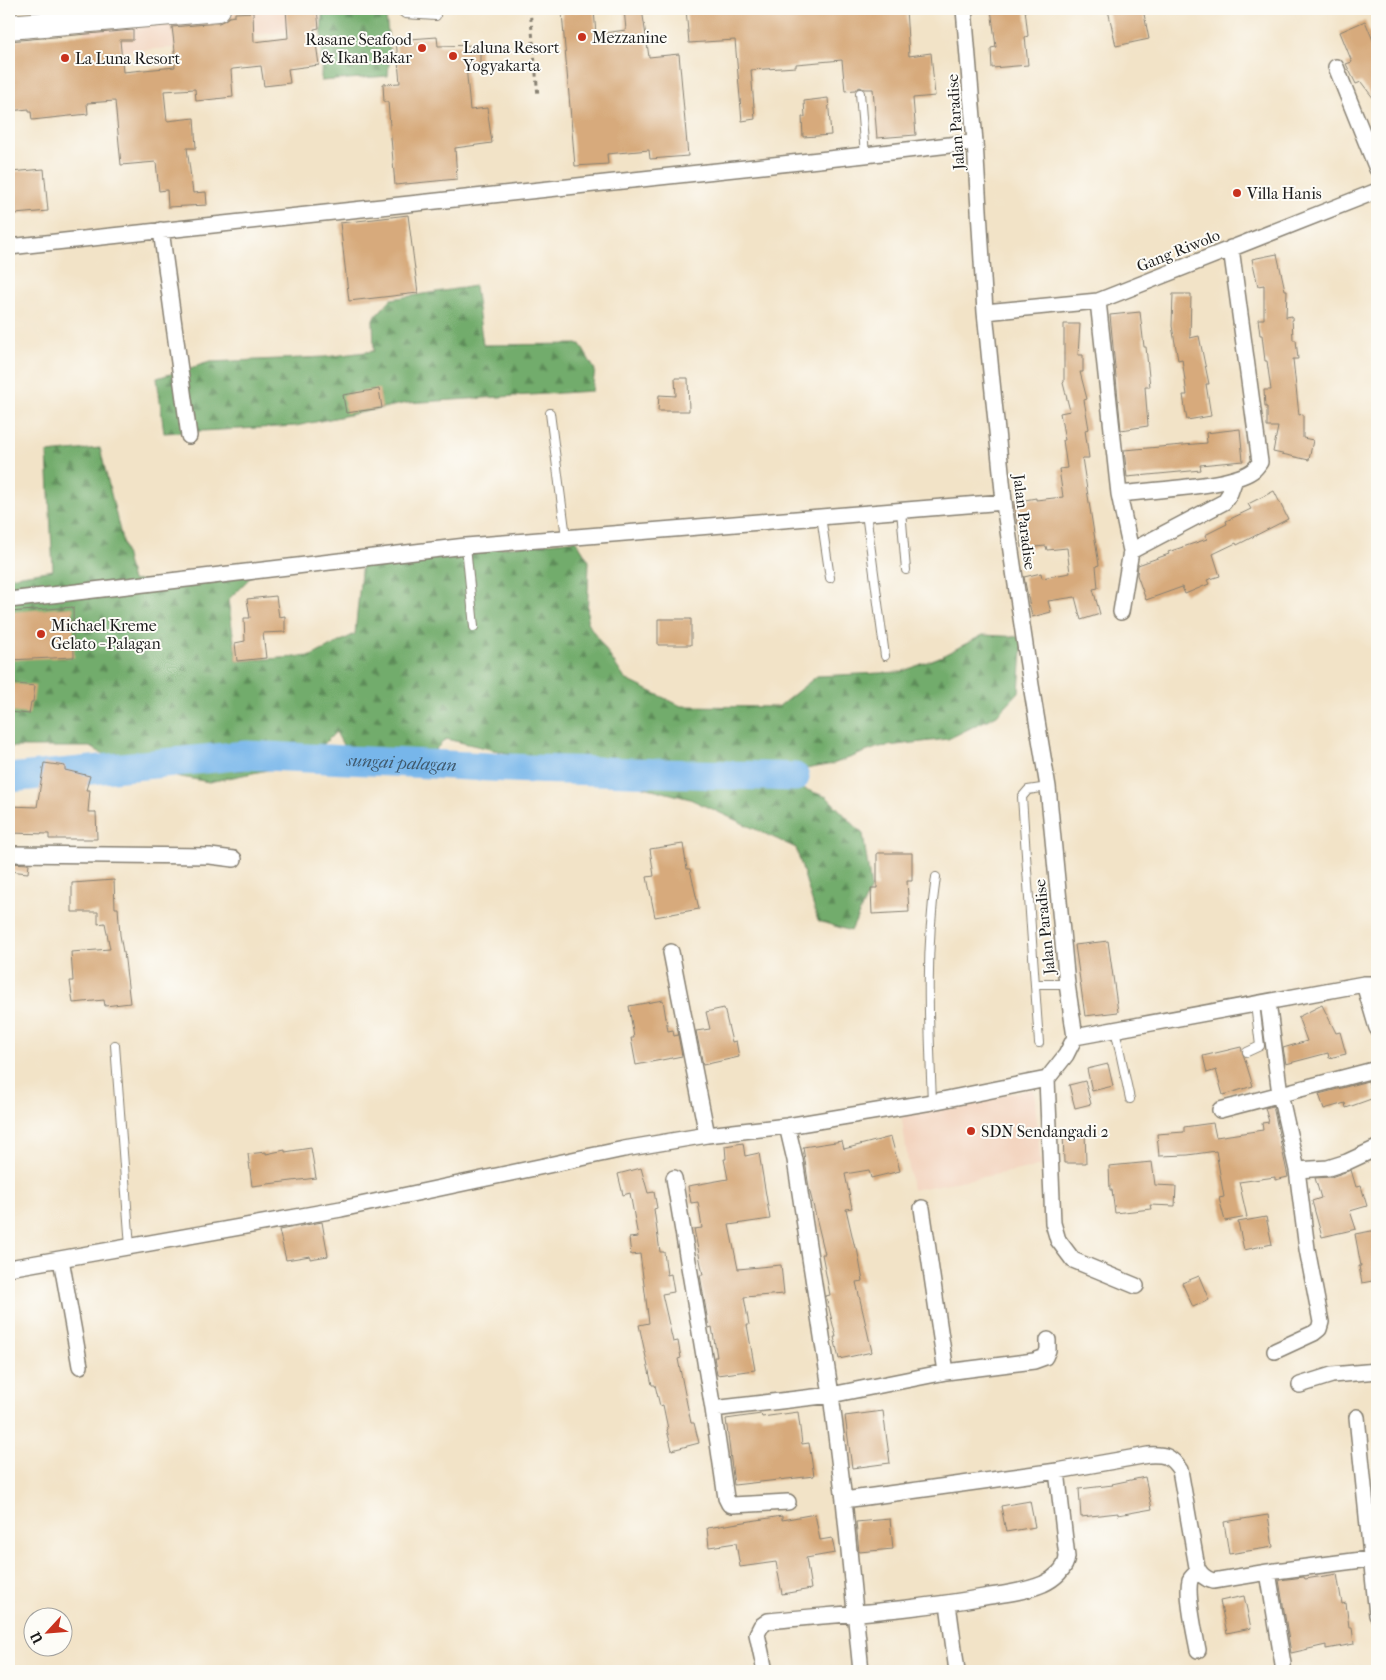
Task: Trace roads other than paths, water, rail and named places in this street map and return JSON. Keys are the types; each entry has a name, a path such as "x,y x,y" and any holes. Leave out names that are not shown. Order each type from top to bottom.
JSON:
{"main road":[{"path":"9,27 74,15 218,9"}],"street":[{"name":"Jalan Paradise","path":"964,9 975,142 985,312 1004,502 1030,685 1048,787 1067,984 1075,1037"},
{"path":"1336,67 1377,169"},
{"path":"9,247 865,156 975,142"},
{"name":"Gang Riwolo","path":"985,312 1098,301 1377,191"},
{"path":"161,230 189,436"},
{"path":"1119,494 1235,479 1253,471 1260,462 1231,248"},
{"path":"1098,301 1119,494 1132,551 1121,612"},
{"path":"1132,551 1224,502 1230,493 1235,479"},
{"path":"9,600 466,546 1004,502"},
{"path":"9,854 210,856 234,859"},
{"path":"671,952 707,1135"},
{"path":"1136,1286 1073,1260 1058,1240 1054,1223 1047,1079 1066,1054 1075,1037 1371,984 1377,1028"},
{"path":"1261,1003 1297,1170 1307,1249 1321,1322 1319,1329 1314,1333 1275,1352"},
{"path":"1220,1110 1377,1068"},
{"path":"9,1268 341,1209 624,1148 707,1135 787,1126 932,1102 1047,1079"},
{"path":"787,1126 795,1160 831,1395 844,1500 861,1671"},
{"path":"1297,1170 1328,1168 1347,1162 1377,1148"},
{"path":"674,1178 713,1408 726,1498 729,1504 736,1505 788,1502"},
{"path":"922,1208 946,1372"},
{"path":"61,1259 80,1366"},
{"path":"713,1408 831,1395 946,1372 1034,1361 1045,1357 1048,1350 1048,1340"},
{"path":"1300,1385 1332,1375 1377,1371"},
{"path":"1357,1417 1375,1559 1377,1615"},
{"path":"844,1500 1057,1471 1160,1454 1173,1460 1180,1470 1198,1571 1207,1580 1213,1581 1268,1572 1375,1559"},
{"path":"765,1671 757,1634 760,1626 768,1620 948,1604 1027,1589 1045,1583 1061,1572 1066,1565 1067,1557 1057,1471"},
{"path":"1198,1571 1190,1580 1192,1619 1198,1650"},
{"path":"1268,1572 1284,1664 1283,1671"},
{"path":"948,1604 957,1671"}],"lane":[{"path":"399,9 405,14 436,16"},
{"path":"860,93 865,156"},
{"path":"550,413 566,537"},
{"path":"901,510 906,570"},
{"path":"866,513 885,656"},
{"path":"821,516 830,578"},
{"path":"466,546 474,627"},
{"path":"1039,1043 1022,797 1028,790 1048,787"},
{"path":"932,1102 928,992 930,929 936,877"},
{"path":"1035,984 1067,984"},
{"path":"1248,1052 1260,1046 1261,1003"},
{"path":"1115,1029 1130,1099"},
{"path":"115,1045 130,1247"}],"waterway":[{"name":"sungai palagan","path":"9,778 246,755 531,769 795,777"}],"place":[{"name":"Mezzanine","path":"582,37"},
{"name":"Rasane Seafood & Ikan Bakar","path":"422,48"},
{"name":"Laluna Resort Yogyakarta","path":"453,56"},
{"name":"La Luna Resort","path":"65,58"},
{"name":"Villa Hanis","path":"1237,193"},
{"name":"Michael Kreme Gelato - Palagan","path":"41,634"},
{"name":"SDN Sendangadi 2","path":"971,1131"}]}
